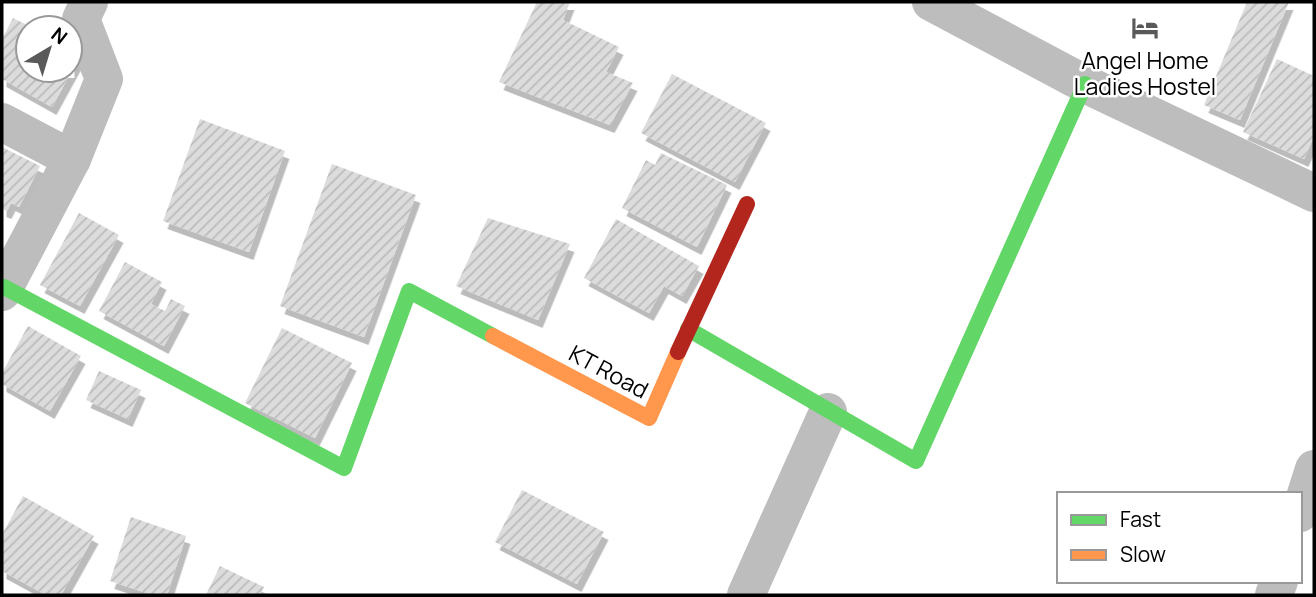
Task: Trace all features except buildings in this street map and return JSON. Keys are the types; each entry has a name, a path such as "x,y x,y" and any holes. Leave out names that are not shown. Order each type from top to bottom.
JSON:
{"street":[{"path":"3,290 72,159 104,79 81,19 89,2"},
{"path":"931,2 1085,84 1314,193"},
{"path":"747,204 688,329 916,461 1085,84"},
{"path":"2,122 72,159"},
{"name":"KT Road","path":"3,290 344,468 410,291 649,418 688,329"},
{"path":"746,595 828,412"},
{"path":"1302,507 1314,469"}],"traffic: fast":[{"path":"688,329 916,461 1085,84"},
{"path":"4,287 344,468 409,291 493,336"}],"traffic: slow":[{"path":"493,336 649,418 678,352"}],"traffic: jam":[{"path":"678,352 747,204"}],"place":[{"name":"Angel Home Ladies Hostel","path":"1145,28"}]}
